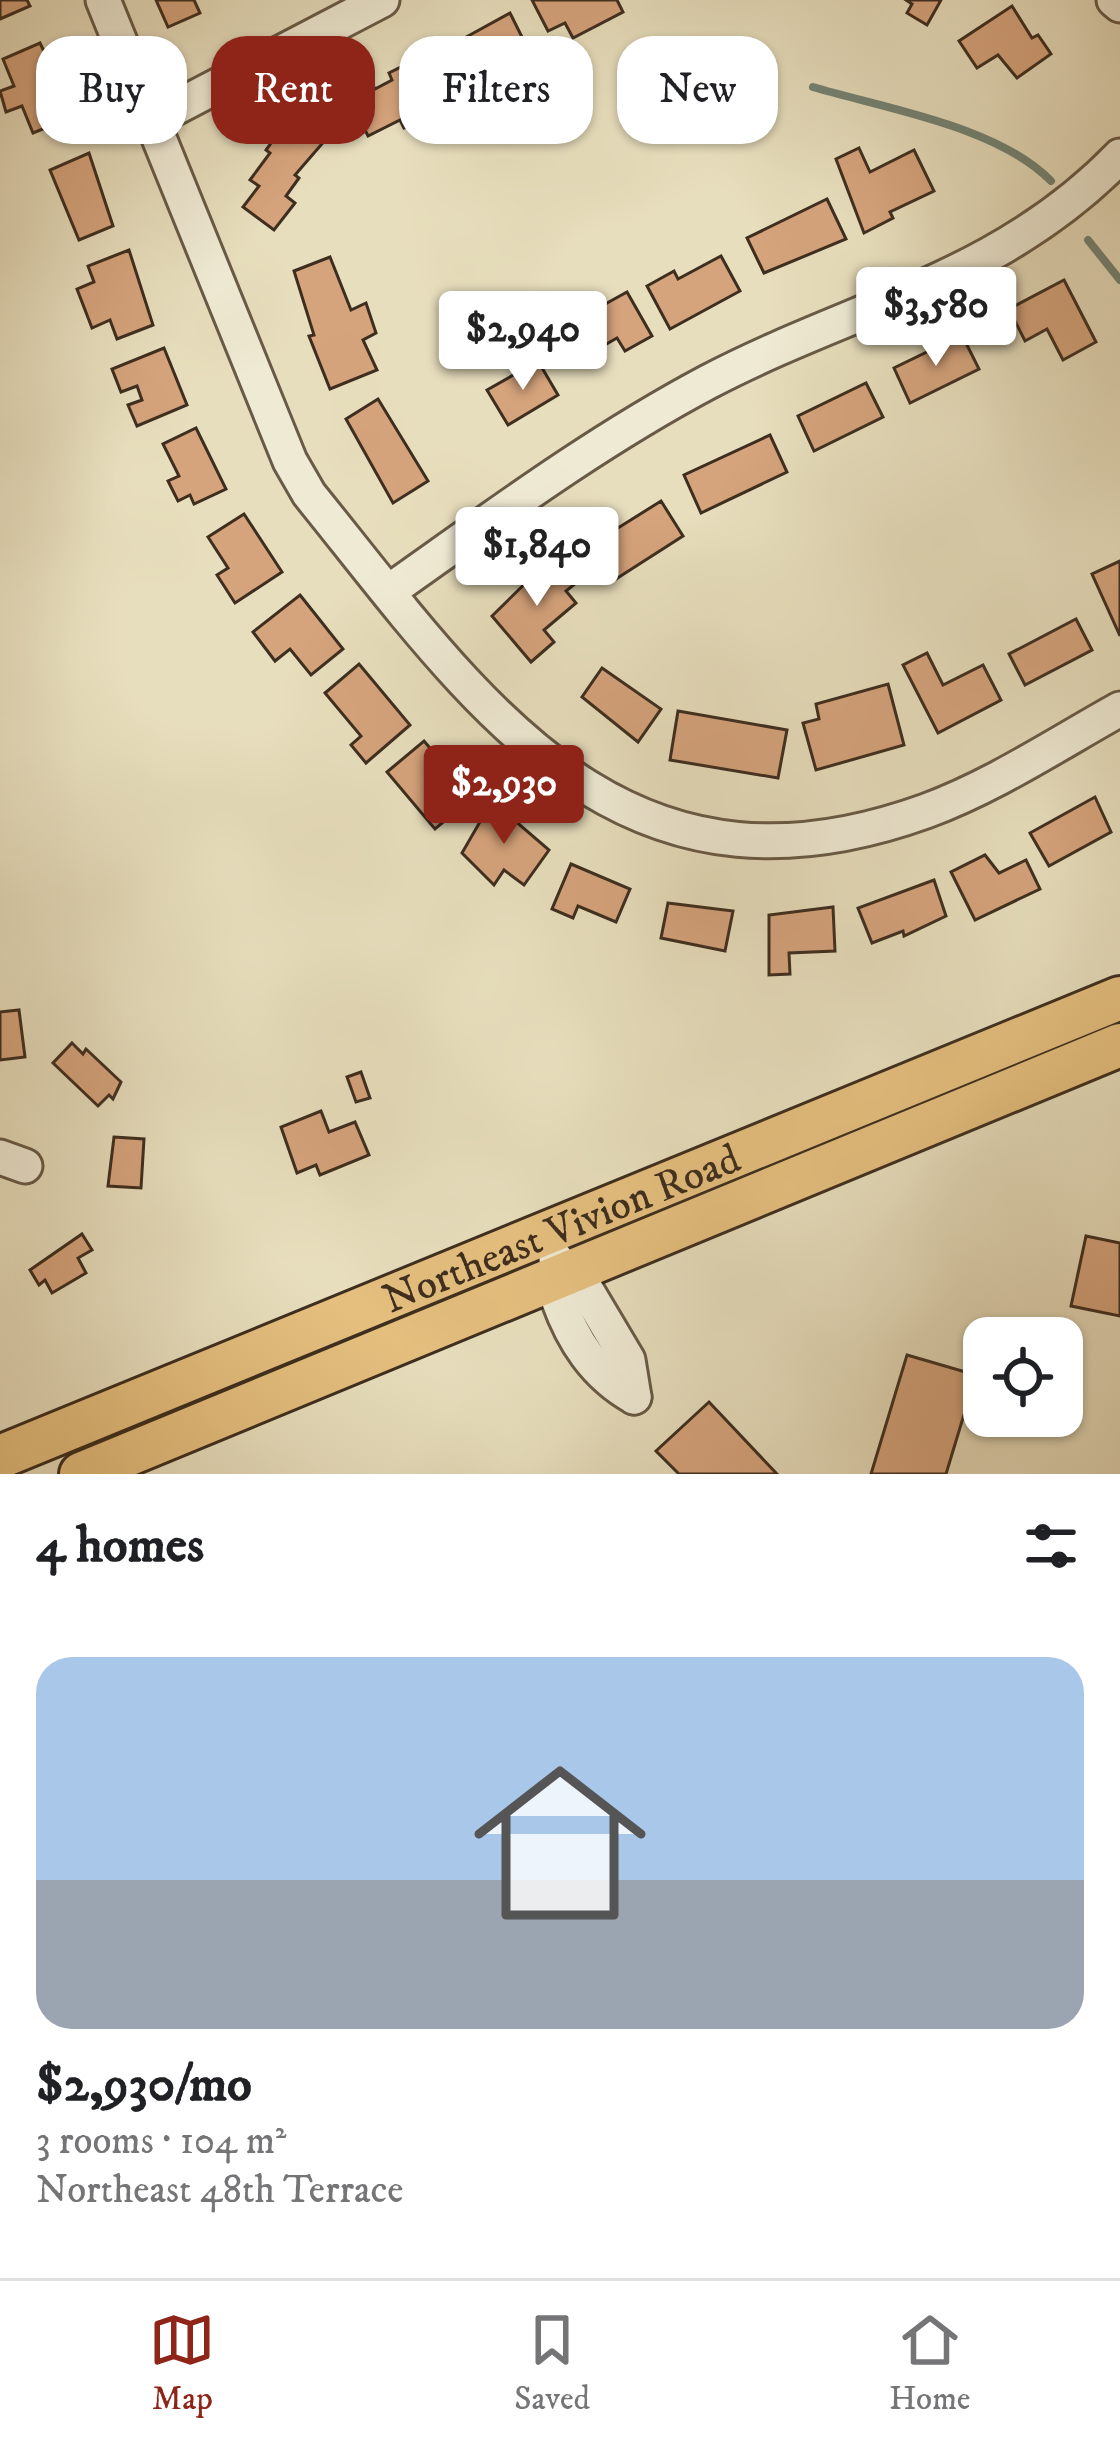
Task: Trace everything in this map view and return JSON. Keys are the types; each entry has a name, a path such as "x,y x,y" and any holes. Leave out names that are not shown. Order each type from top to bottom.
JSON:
{"main road":[{"name":"Northeast Vivion Road","path":"0,1457 1120,998"},
{"name":"Northeast Vivion Road","path":"81,1474 1120,1045"},
{"path":"310,1380 322,1344 338,1318"}],"street":[{"path":"104,0 118,36"},
{"path":"187,102 382,0"},
{"path":"162,144 290,461 309,494 472,692 539,757 613,806 663,824 733,838 831,834 926,811 1120,709"},
{"path":"388,592 604,440 782,346 918,292 1007,247 1076,197 1120,156"},
{"path":"544,1233 563,1276"}],"building":[{"path":"0,0 27,0 30,6 0,19"},
{"path":"156,0 194,0 200,13 168,27"},
{"path":"532,0 617,0 623,12 577,36 572,36 565,23 548,31"},
{"path":"906,0 941,0 927,25 907,13 912,4"},
{"path":"1012,6 1032,38 1038,35 1051,54 1017,78 998,55 977,68 959,41"},
{"path":"510,13 522,36 468,36"},
{"path":"36,45 36,132 22,106 6,112 0,91 14,86 3,59"},
{"path":"399,68 399,120 375,132 375,89 392,80 389,73"},
{"path":"270,144 322,144 295,175 299,178 286,196 295,203 274,230 243,207 259,186 250,180 270,153 266,150"},
{"path":"859,148 870,172 914,150 934,191 890,212 893,218 864,233 836,159"},
{"path":"89,153 113,226 79,240 50,170"},
{"path":"827,199 846,239 764,273 747,238"},
{"path":"129,250 153,325 117,339 110,320 92,328 77,289 94,282 88,266"},
{"path":"721,256 740,291 670,329 647,286 674,271 678,279"},
{"path":"330,257 351,310 366,303 376,333 363,340 377,370 330,389 309,336 314,335 294,271"},
{"path":"1064,280 1096,342 1063,360 1047,329 1025,341 1009,309"},
{"path":"627,292 652,336 625,351 617,338 580,359 563,330 577,322 569,308 591,295 598,308"},
{"path":"962,335 979,369 910,403 894,368"},
{"path":"164,348 187,405 137,426 128,405 142,400 137,386 121,392 112,369"},
{"path":"538,361 558,395 508,425 487,390"},
{"path":"866,383 883,417 814,451 798,416"},
{"path":"378,399 428,481 393,503 346,419"},
{"path":"196,428 226,489 194,504 190,495 178,501 168,481 179,476 163,444"},
{"path":"770,435 787,472 701,513 684,475"},
{"path":"661,501 683,536 616,579 587,534 612,518 618,528"},
{"path":"244,514 282,572 235,603 217,575 228,568 208,537"},
{"path":"553,556 576,583 566,591 576,603 544,630 554,642 531,662 492,616"},
{"path":"1120,561 1120,636 1092,574"},
{"path":"300,595 343,649 311,675 290,649 275,661 253,632"},
{"path":"1076,619 1092,650 1025,685 1009,654"},
{"path":"927,653 943,685 983,665 1001,700 938,733 903,665"},
{"path":"359,664 410,725 366,763 351,745 361,736 325,693"},
{"path":"602,668 661,709 638,742 582,697"},
{"path":"888,684 904,745 816,770 803,723 819,719 816,704"},
{"path":"678,711 787,730 778,778 670,760"},
{"path":"424,741 472,798 435,829 387,772"},
{"path":"1095,797 1111,832 1049,866 1030,833"},
{"path":"492,801 549,850 524,885 504,870 494,885 462,853"},
{"path":"985,855 999,873 1026,860 1040,889 975,920 951,872"},
{"path":"571,864 630,889 616,922 578,906 573,918 552,909"},
{"path":"934,880 946,916 904,936 903,931 872,943 858,908"},
{"path":"668,903 733,911 725,951 661,938"},
{"path":"833,907 835,951 789,953 790,974 769,975 769,915"},
{"path":"19,1010 25,1057 0,1060 0,1012"},
{"path":"72,1043 83,1054 86,1049 121,1082 113,1099 109,1095 98,1106 53,1063"},
{"path":"361,1072 370,1098 356,1102 347,1077"},
{"path":"321,1111 329,1132 355,1122 369,1155 320,1175 316,1165 297,1173 281,1127"},
{"path":"114,1137 144,1139 141,1188 108,1186"},
{"path":"82,1234 92,1250 78,1258 86,1273 52,1293 45,1280 39,1285 30,1270"},
{"path":"1086,1236 1120,1243 1120,1316 1071,1306"},
{"path":"907,1355 963,1371 963,1418 946,1474 871,1474"},
{"path":"709,1402 777,1474 679,1474 656,1451"}],"waterway":[{"path":"813,87 971,133 1028,162 1051,181"},
{"path":"1088,240 1120,280"}]}
